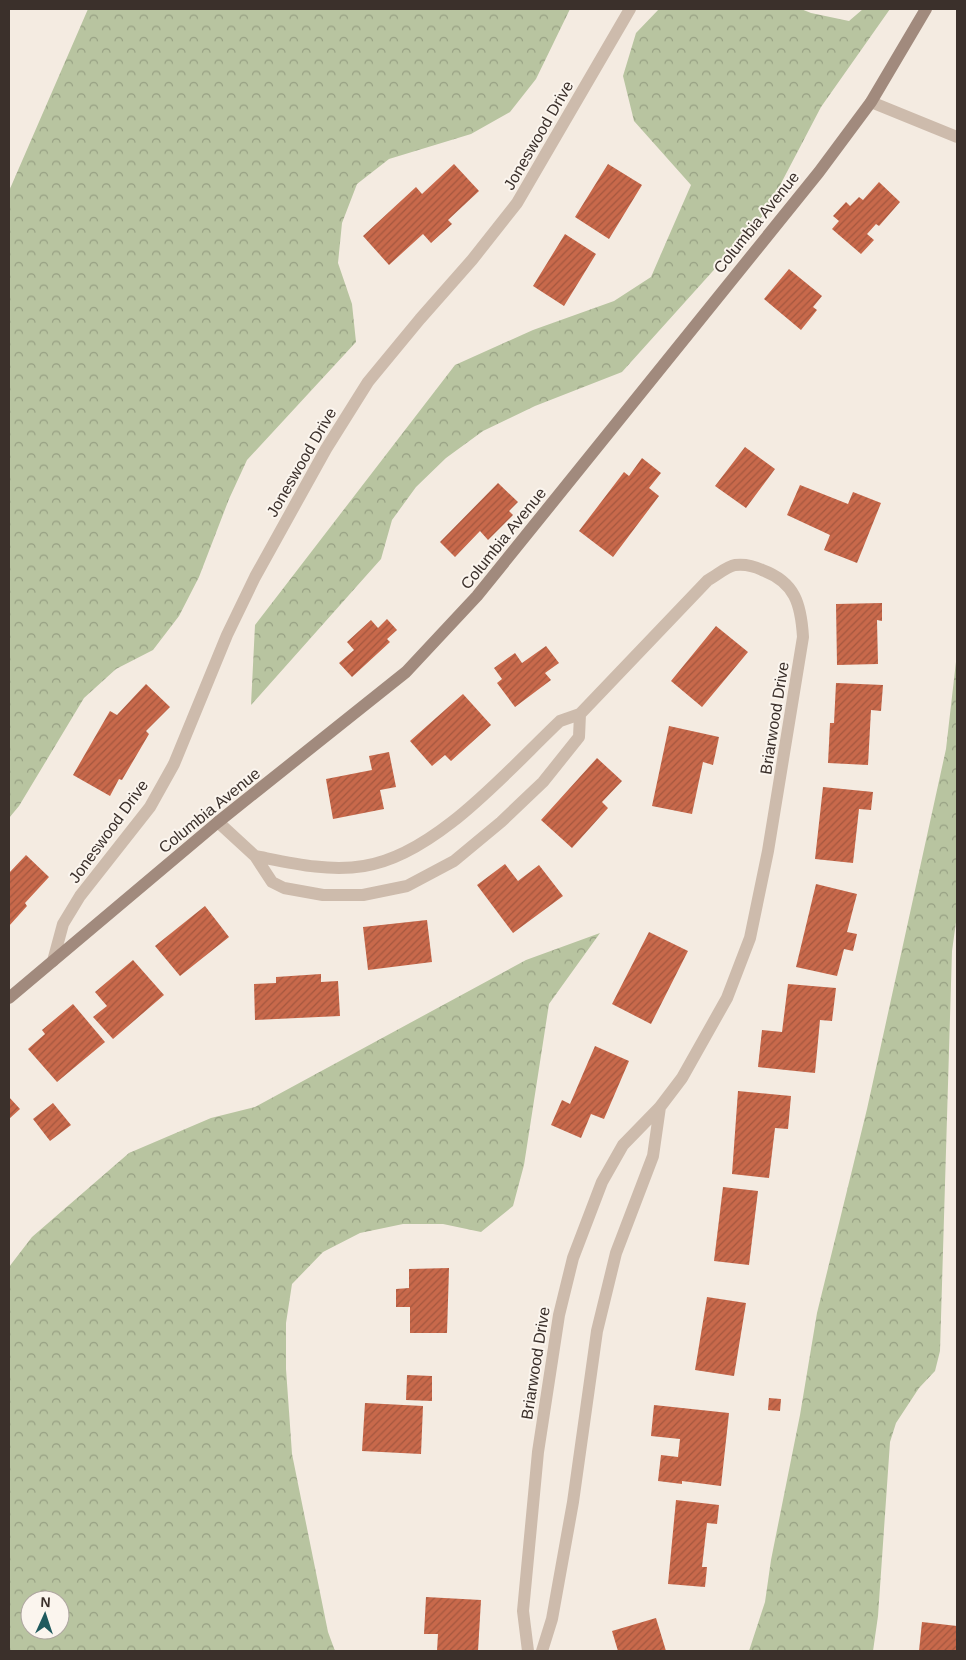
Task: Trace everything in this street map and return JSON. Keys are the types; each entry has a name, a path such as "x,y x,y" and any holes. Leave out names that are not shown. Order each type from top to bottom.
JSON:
{"street":[{"name":"Joneswood Drive","path":"53,961 62,924 80,896 150,807 174,764 227,635 255,577 326,449 368,382 472,260 517,202 630,9"},
{"name":"Columbia Avenue","path":"9,998 218,822 406,672 477,596 819,172 871,102 926,9"},
{"path":"871,102 957,137"},
{"name":"Briarwood Drive","path":"255,856 321,868 364,866 399,857 419,847 458,818 560,721 580,714 708,580 734,565 754,566 776,575 794,592 801,613 803,637 770,842 750,938 727,998 682,1078 660,1107 623,1144 602,1182 573,1258 559,1315 535,1481 524,1611 528,1651"},
{"path":"218,822 255,856 272,882 304,893 363,895 407,886 454,861 543,782 580,737 580,714"},
{"name":"Briarwood Drive","path":"542,1651 552,1619 573,1502 597,1331 616,1253 653,1156 660,1107"}],"green space":[{"path":"88,9 570,9 536,79 510,112 471,134 389,159 357,184 342,223 338,263 352,304 356,342 247,460 229,499 199,577 179,616 153,650 116,669 84,698 19,806 9,818 9,191"},
{"path":"659,9 801,9 849,21 863,9 890,9 821,107 766,212 622,372 535,406 483,431 446,458 416,487 392,520 381,559 251,705 255,625 455,365 533,330 614,301 651,277 691,185 634,121 623,76 636,33"},
{"path":"957,653 957,915 952,951 940,1351 935,1371 919,1388 896,1423 890,1442 878,1616 873,1651 749,1651 765,1602 771,1560 800,1415 817,1313 867,1109 946,749"},
{"path":"600,933 549,1004 524,1165 513,1206 481,1232 443,1224 403,1224 360,1233 323,1252 292,1284 286,1323 286,1369 292,1454 328,1632 335,1651 9,1651 9,1267 32,1237 129,1153 211,1118 255,1107 526,960"}],"building":[{"path":"454,164 479,191 448,220 452,224 431,243 423,234 389,265 363,236 416,187 422,194"},
{"path":"608,164 642,185 609,239 575,217"},
{"path":"879,182 900,202 879,226 876,224 867,234 874,240 861,254 832,229 839,221 833,216 846,202 850,206 859,197 863,200"},
{"path":"565,234 596,254 564,306 533,286"},
{"path":"789,269 822,296 813,307 817,310 801,330 764,299"},
{"path":"745,447 775,469 746,508 715,486"},
{"path":"642,458 661,473 649,488 659,496 613,557 579,531 624,472 629,476"},
{"path":"498,483 518,502 509,511 513,515 488,540 480,531 455,557 440,542"},
{"path":"800,485 848,504 853,492 881,503 857,563 824,550 830,535 787,515"},
{"path":"882,603 882,621 877,620 878,664 837,665 836,604"},
{"path":"387,619 397,630 387,639 390,642 352,677 339,663 354,650 347,642 371,620 378,628"},
{"path":"716,626 748,652 702,707 671,681"},
{"path":"546,646 559,663 545,673 551,680 515,707 497,683 502,679 494,668 515,653 522,663"},
{"path":"836,683 883,685 881,711 871,710 868,765 828,763 830,723 834,723"},
{"path":"146,684 170,707 146,731 149,734 122,780 119,779 110,796 73,775 110,711 117,715"},
{"path":"463,694 491,725 451,761 445,755 432,766 410,741"},
{"path":"669,726 719,737 713,765 703,762 692,814 652,806"},
{"path":"389,752 396,787 380,790 384,809 333,819 326,779 372,770 369,756"},
{"path":"597,758 622,781 602,802 608,808 572,848 541,820"},
{"path":"823,787 873,792 871,810 859,809 853,863 815,859"},
{"path":"26,855 49,877 25,903 27,906 9,926 9,873"},
{"path":"505,864 518,881 539,865 563,896 513,933 477,885"},
{"path":"816,884 857,894 847,932 857,934 853,951 844,949 837,976 796,967"},
{"path":"205,906 229,937 180,976 155,946"},
{"path":"427,920 432,962 368,970 363,927"},
{"path":"649,932 688,951 651,1024 612,1004"},
{"path":"133,960 164,995 113,1039 93,1017 107,1006 95,992"},
{"path":"321,974 321,982 338,981 340,1016 255,1020 254,984 276,983 276,977"},
{"path":"788,984 836,988 832,1021 820,1020 815,1073 758,1067 762,1030 782,1032"},
{"path":"73,1004 105,1042 57,1082 28,1049 45,1034 42,1030"},
{"path":"595,1046 629,1061 604,1119 591,1114 581,1138 551,1125 562,1100 570,1104"},
{"path":"738,1091 791,1096 788,1129 775,1128 769,1178 732,1174"},
{"path":"9,1097 20,1109 9,1119"},
{"path":"53,1103 71,1125 50,1141 33,1119"},
{"path":"723,1187 758,1191 749,1265 714,1261"},
{"path":"449,1268 447,1333 410,1333 410,1307 396,1307 396,1289 409,1288 409,1269"},
{"path":"707,1297 746,1303 734,1376 695,1370"},
{"path":"407,1375 432,1376 432,1401 406,1400"},
{"path":"769,1398 781,1399 780,1411 768,1410"},
{"path":"365,1403 423,1406 421,1454 362,1451"},
{"path":"654,1405 729,1413 721,1486 682,1481 682,1484 658,1481 661,1455 678,1457 680,1439 651,1436"},
{"path":"676,1500 719,1505 717,1524 707,1523 702,1567 707,1567 705,1587 668,1584"},
{"path":"426,1597 481,1600 478,1651 437,1651 438,1634 424,1634"},
{"path":"656,1618 666,1651 618,1651 612,1631"},
{"path":"922,1622 957,1626 957,1651 919,1651"}]}
